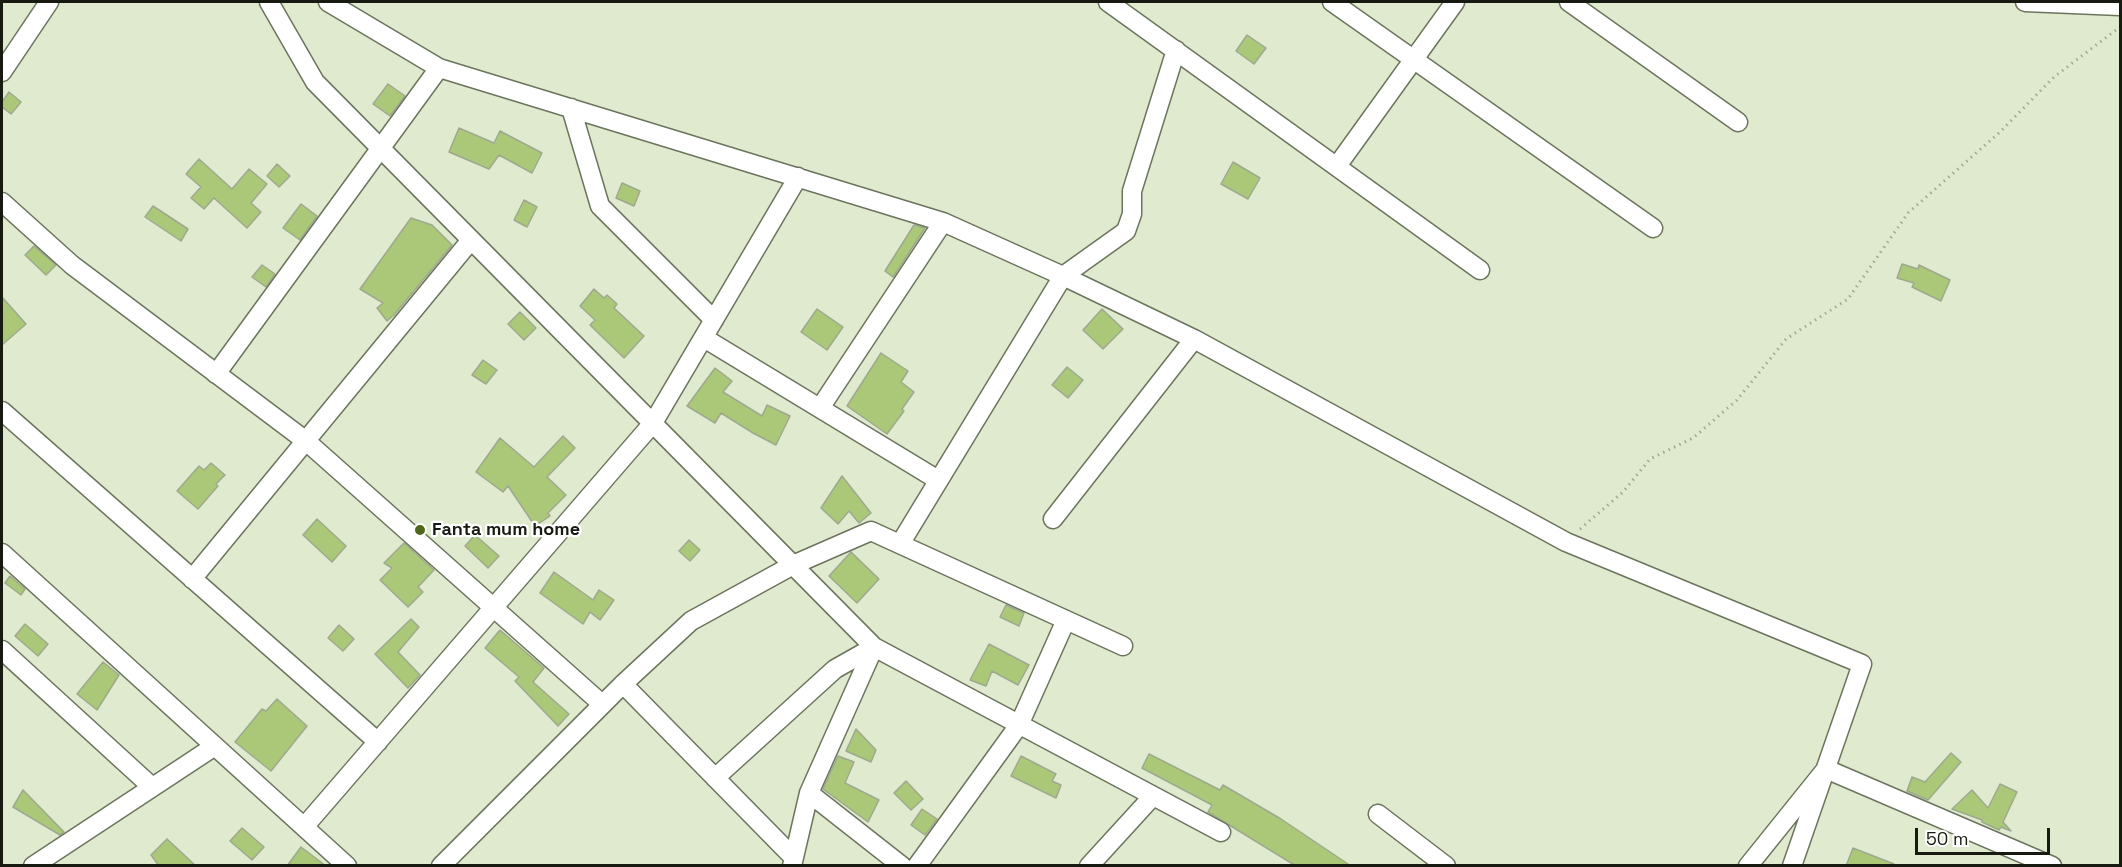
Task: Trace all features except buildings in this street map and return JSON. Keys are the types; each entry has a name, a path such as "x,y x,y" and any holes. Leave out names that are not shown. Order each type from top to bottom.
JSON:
{"street":[{"path":"2,72 49,2"},
{"path":"269,2 315,82 874,646 1221,832"},
{"path":"328,2 440,68 943,222 1194,339 1566,542 1863,664 1792,866"},
{"path":"1108,2 1480,270"},
{"path":"1332,2 1653,228"},
{"path":"1336,166 1455,2"},
{"path":"1569,2 1738,122"},
{"path":"2025,2 2121,6"},
{"path":"900,544 1063,276 1126,231 1132,214 1132,190 1176,50"},
{"path":"216,374 440,68"},
{"path":"571,108 600,206 714,320"},
{"path":"304,827 653,423 798,177"},
{"path":"2,202 72,265 306,441 602,704"},
{"path":"820,408 943,222"},
{"path":"192,579 471,240"},
{"path":"704,338 938,480"},
{"path":"1053,519 1194,339"},
{"path":"2,411 378,742"},
{"path":"441,866 602,704 691,621 793,565 871,531 1123,646"},
{"path":"2,553 347,866"},
{"path":"917,866 1020,725 1066,620"},
{"path":"716,778 835,669 874,646"},
{"path":"793,862 809,793 874,646"},
{"path":"2,650 152,787"},
{"path":"623,684 716,778 793,862"},
{"path":"33,866 215,746"},
{"path":"1748,866 1826,769"},
{"path":"1826,769 2052,866"},
{"path":"809,793 902,866"},
{"path":"1089,866 1153,796"},
{"path":"1378,814 1446,865"}],"path":[{"path":"1566,542 1623,492 1650,459 1694,438 1737,400 1786,339 1848,299 1908,213 2000,132 2054,77 2121,27"}],"place":[{"name":"Fanta mum home","path":"420,530"}]}
